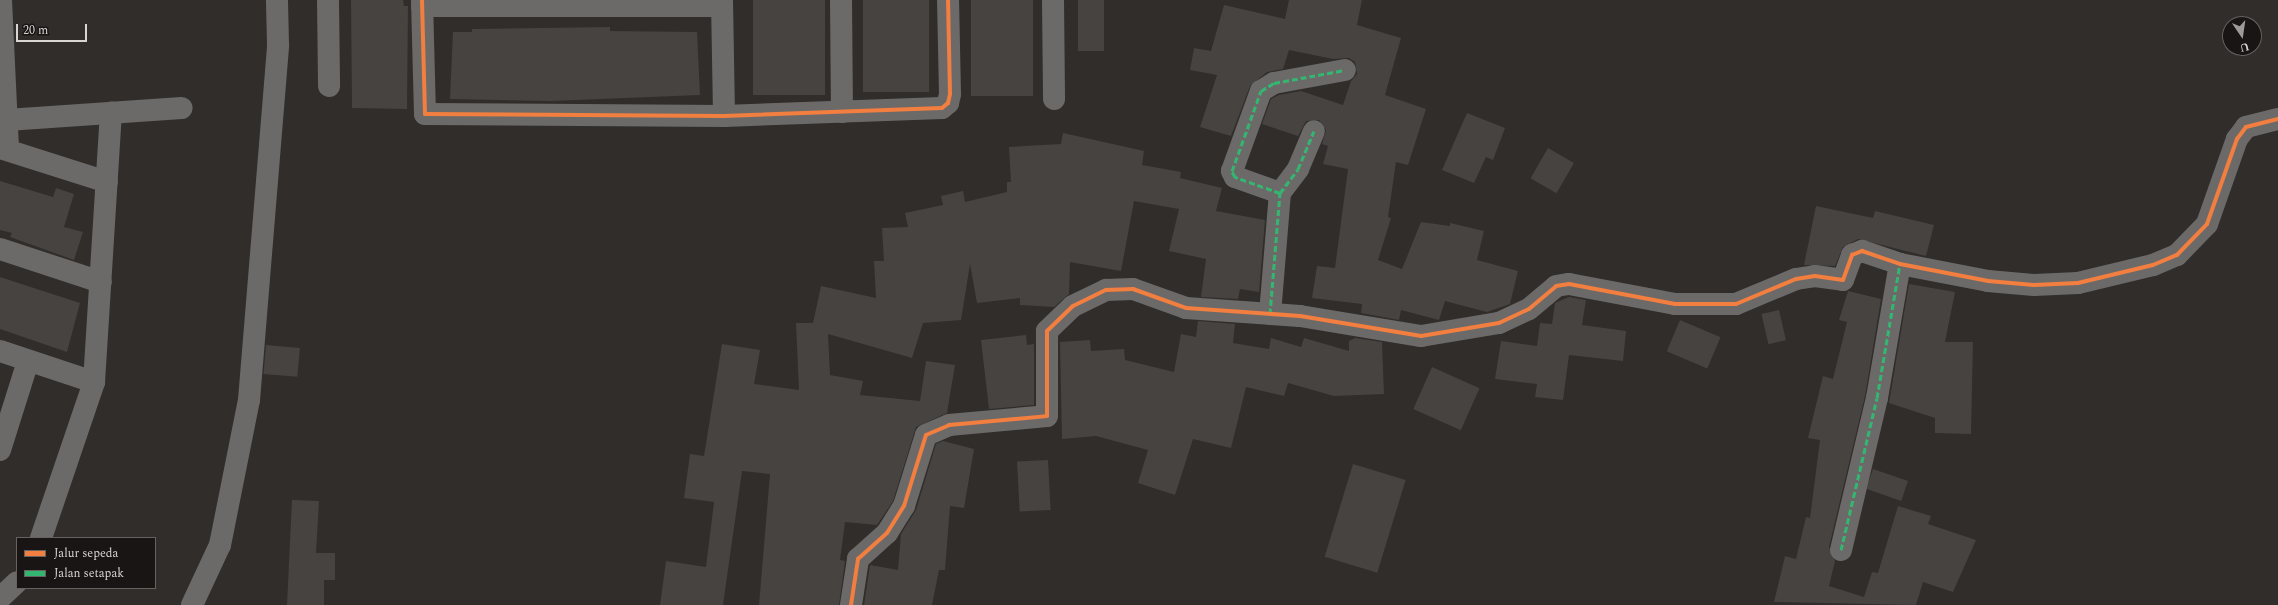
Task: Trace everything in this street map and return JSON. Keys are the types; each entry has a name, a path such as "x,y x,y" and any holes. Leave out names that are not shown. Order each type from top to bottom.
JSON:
{"street":[{"path":"1,0 6,120 4,149 107,182"},
{"path":"192,605 220,545 249,400 278,44 277,0"},
{"path":"328,0 329,86"},
{"path":"841,0 842,112"},
{"path":"724,116 722,3 422,3 425,114 724,116 942,108 948,103 948,0"},
{"path":"1053,0 1054,99"},
{"path":"1280,193 1235,177 1232,172 1261,91 1274,83 1345,70"},
{"path":"6,120 182,108"},
{"path":"41,537 94,382 111,113"},
{"path":"851,605 858,559 887,533 904,506 926,435 949,425 1047,416 1047,331 1073,306 1085,298 1119,288 1186,308 1270,314 1421,336 1499,323 1530,309 1556,286 1569,284 1675,304 1736,304 1796,279 1815,276 1843,280 1852,255 1862,251 1900,264 1988,281 2034,285 2078,283 2153,265 2177,256 2207,224 2237,139 2246,127 2278,120"},
{"path":"1270,314 1280,193 1298,169 1314,131"},
{"path":"0,249 101,282"},
{"path":"1841,550 1877,398 1900,264"},
{"path":"0,351 94,382"},
{"path":"0,450 28,360"},
{"path":"0,598 16,583"}],"building":[{"path":"351,0 403,0 404,6 408,6 407,109 352,108"},
{"path":"753,0 825,0 825,95 753,95"},
{"path":"863,0 929,0 929,92 863,92"},
{"path":"971,0 1033,0 1033,96 971,96"},
{"path":"1078,0 1104,0 1104,51 1078,51"},
{"path":"1289,0 1362,0 1357,25 1401,38 1385,95 1426,109 1408,165 1396,162 1388,217 1391,218 1378,260 1402,269 1421,222 1450,226 1450,223 1484,231 1477,260 1518,271 1510,304 1487,312 1445,301 1439,320 1401,310 1399,320 1361,313 1362,304 1312,298 1317,266 1335,268 1348,169 1323,164 1328,146 1322,144 1326,130 1319,120 1306,121 1298,136 1262,124 1271,99 1279,95 1301,91 1343,105 1351,81 1357,74 1355,62 1349,58 1333,59 1289,50 1283,69 1267,72 1250,86 1231,136 1200,127 1217,75 1190,70 1194,48 1211,51 1224,5 1285,19"},
{"path":"610,27 610,31 697,32 700,95 551,101 450,99 453,32 472,32 472,29"},
{"path":"1467,113 1505,128 1493,160 1486,157 1474,183 1442,170"},
{"path":"1063,133 1144,151 1142,165 1181,172 1180,178 1222,188 1216,211 1265,220 1259,292 1240,289 1238,299 1201,297 1206,259 1169,251 1179,209 1134,201 1121,271 1070,262 1069,294 1054,307 1020,305 1020,298 977,303 970,264 961,320 923,323 912,358 828,334 830,375 863,381 860,395 920,401 926,361 955,365 947,413 916,427 893,501 877,525 845,522 840,560 845,561 839,605 759,605 770,474 742,471 723,605 660,605 666,561 706,567 714,502 684,498 690,454 704,456 722,344 760,350 754,384 799,390 796,323 813,323 821,286 876,298 874,261 884,261 882,228 908,227 905,213 943,205 941,196 963,191 965,202 1007,192 1007,182 1011,182 1009,147 1061,144"},
{"path":"1548,148 1574,163 1556,193 1530,178"},
{"path":"0,181 53,197 56,188 74,194 64,227 83,232 74,260 10,237 12,233 0,230"},
{"path":"1816,206 1873,218 1875,211 1934,225 1926,256 1858,239 1843,247 1835,266 1804,265"},
{"path":"0,277 80,303 67,352 0,329"},
{"path":"1909,284 1955,292 1945,342 1973,342 1971,434 1935,433 1935,418 1889,403"},
{"path":"1848,291 1881,299 1865,396 1829,547 1835,561 1829,586 1864,597 1872,572 1878,573 1898,506 1931,516 1928,524 1976,540 1953,592 1923,582 1916,605 1774,602 1785,556 1796,559 1806,517 1810,518 1820,440 1808,438 1823,376 1833,379 1847,322 1839,320"},
{"path":"1569,297 1586,300 1582,325 1626,331 1623,361 1569,355 1563,400 1535,397 1537,384 1495,379 1501,341 1537,346 1540,323 1552,324 1555,303"},
{"path":"1779,310 1786,340 1768,344 1761,314"},
{"path":"1680,320 1721,337 1707,368 1667,351"},
{"path":"1198,321 1235,324 1233,343 1269,349 1271,338 1301,347 1304,338 1349,351 1349,341 1355,338 1382,342 1384,394 1334,396 1288,383 1284,396 1246,387 1231,448 1193,439 1175,495 1138,483 1148,450 1096,436 1062,439 1060,342 1090,340 1091,351 1124,349 1125,360 1174,372 1181,334 1196,337"},
{"path":"1026,335 1027,345 1034,344 1034,405 989,409 981,340"},
{"path":"266,345 300,348 297,377 263,374"},
{"path":"1432,367 1480,388 1461,430 1413,409"},
{"path":"943,441 974,449 964,508 950,506 945,570 939,570 932,605 864,605 870,565 898,570 901,534 916,510 936,444"},
{"path":"1048,460 1051,510 1020,512 1017,462"},
{"path":"1353,464 1406,480 1377,573 1325,557"},
{"path":"1873,469 1908,481 1901,501 1866,489"},
{"path":"292,500 319,501 316,553 335,553 335,580 324,580 324,605 287,605"}],"marked path":[{"path":"1280,193 1235,177 1232,171 1261,91 1274,83 1345,70"},
{"path":"1270,314 1280,193 1298,169 1314,131"},
{"path":"1841,550 1877,398 1900,264"}],"cycle path":[{"path":"422,0 425,114 724,116 942,108 948,103 950,94 948,0"},
{"path":"851,605 858,559 887,533 904,506 926,435 949,425 1047,416 1047,331 1073,306 1106,290 1133,289 1186,308 1300,316 1421,336 1499,323 1529,309 1556,286 1569,284 1675,304 1736,304 1796,279 1815,276 1843,280 1852,255 1862,251 1900,264 1988,281 2034,285 2078,283 2153,265 2177,255 2207,224 2237,139 2246,127 2278,119"}]}
